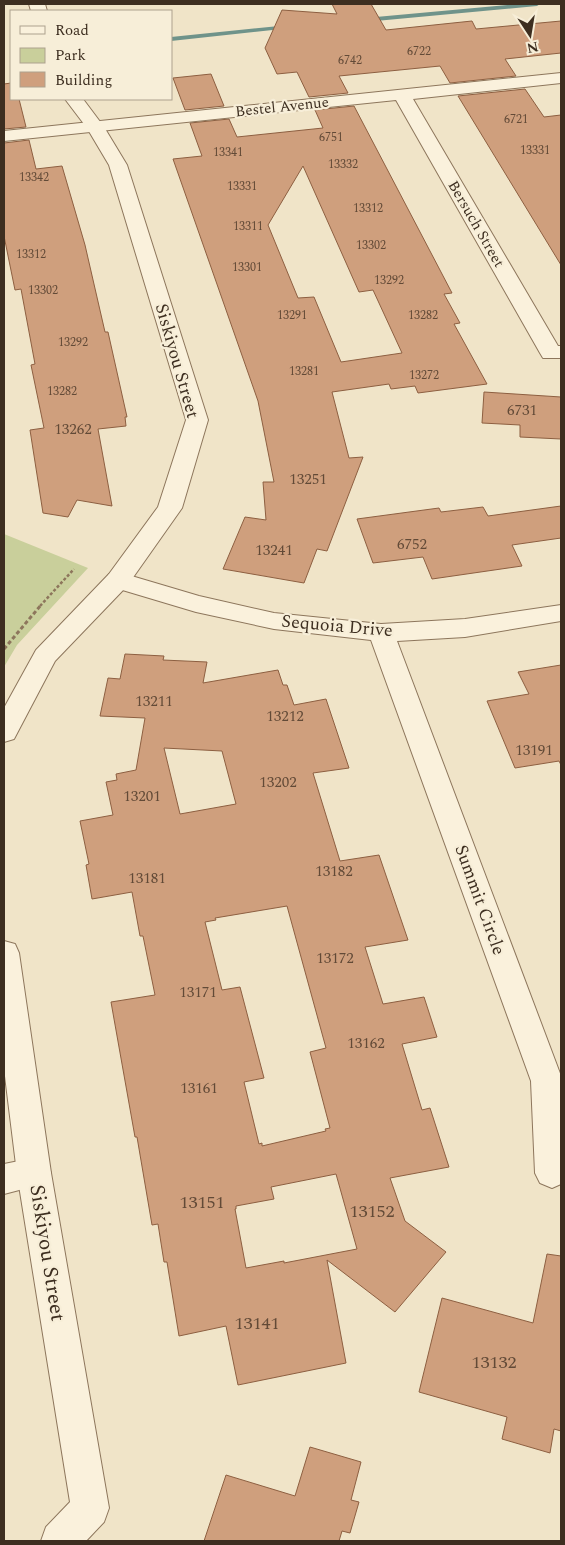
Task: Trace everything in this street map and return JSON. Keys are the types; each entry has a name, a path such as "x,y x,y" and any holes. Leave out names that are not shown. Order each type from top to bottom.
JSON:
{"street":[{"name":"Bestel Avenue","path":"4,136 561,78"},
{"name":"Bersuch Street","path":"402,95 556,352"},
{"name":"Siskiyou Street","path":"4,732 45,656 118,580 170,508 197,420 118,165 95,127 75,100"},
{"name":"Sequoia Drive","path":"118,580 196,604 274,621 381,633 465,628 561,613"},
{"name":"Summit Circle","path":"381,633 547,1081 552,1173"},
{"name":"Siskiyou Street","path":"4,953 19,1176 90,1508 60,1541"}],"path":[{"path":"4,649 23,624 74,569"}],"green space":[{"path":"4,534 88,568 17,645 4,667"}],"building":[{"path":"332,4 371,4 386,30 472,21 476,29 561,21 561,53 505,59 516,76 450,83 440,66 339,76 348,93 309,97 297,72 277,74 265,48 282,10 337,14"},
{"path":"211,74 224,106 185,110 173,78"},
{"path":"10,83 10,100 19,100 26,127 4,129 4,84"},
{"path":"525,89 544,117 561,115 561,265 458,96"},
{"path":"354,106 452,293 444,294 460,323 454,324 487,384 418,393 415,386 391,389 389,384 332,392 349,458 363,457 327,551 317,549 304,583 223,569 245,517 266,520 263,482 274,482 258,401 173,159 202,156 190,123 229,119 237,137 323,128 315,110","holes":["303,166 359,292 373,290 402,353 341,362 314,297 298,298 268,225"]},
{"path":"29,140 36,169 62,166 85,245 105,332 108,332 127,417 125,417 126,426 98,429 112,506 77,500 68,517 43,513 30,430 44,428 31,365 35,364 21,289 15,290 4,236 4,143"},
{"path":"484,392 561,397 561,439 520,437 520,425 482,423"},
{"path":"561,506 561,538 512,545 522,566 432,579 423,557 373,563 357,519 439,508 441,512 483,507 488,516"},
{"path":"125,654 164,656 163,660 207,662 203,683 278,670 283,685 287,685 294,705 326,699 349,768 313,773 340,861 379,855 408,940 365,947 383,1004 424,997 437,1037 402,1044 422,1110 430,1108 449,1167 390,1178 405,1221 446,1252 395,1312 327,1260 346,1363 238,1385 226,1326 179,1336 167,1262 164,1262 158,1224 152,1225 111,1002 155,995 143,936 140,936 132,892 92,899 86,865 89,864 80,821 113,815 106,782 117,780 116,774 136,770 145,718 100,716 108,678 120,679","holes":["164,748 222,751 236,804 180,814","287,906 326,1048 310,1052 330,1128 325,1129 326,1131 262,1146 262,1143 259,1144 244,1082 264,1078 240,987 222,990 205,922 216,920 215,918","336,1174 357,1249 246,1268 235,1209 236,1206 274,1199 271,1187"]},
{"path":"561,665 561,765 559,761 515,768 487,701 529,694 518,672"},
{"path":"547,1254 561,1256 561,1431 554,1429 550,1453 502,1439 507,1417 419,1392 442,1298 533,1323"},
{"path":"310,1447 361,1462 351,1500 359,1502 350,1533 342,1531 339,1541 204,1541 226,1475 295,1496"}],"waterway":[{"path":"365,20 537,4"},
{"path":"172,39 289,27"},
{"path":"4,54 10,54"}]}
